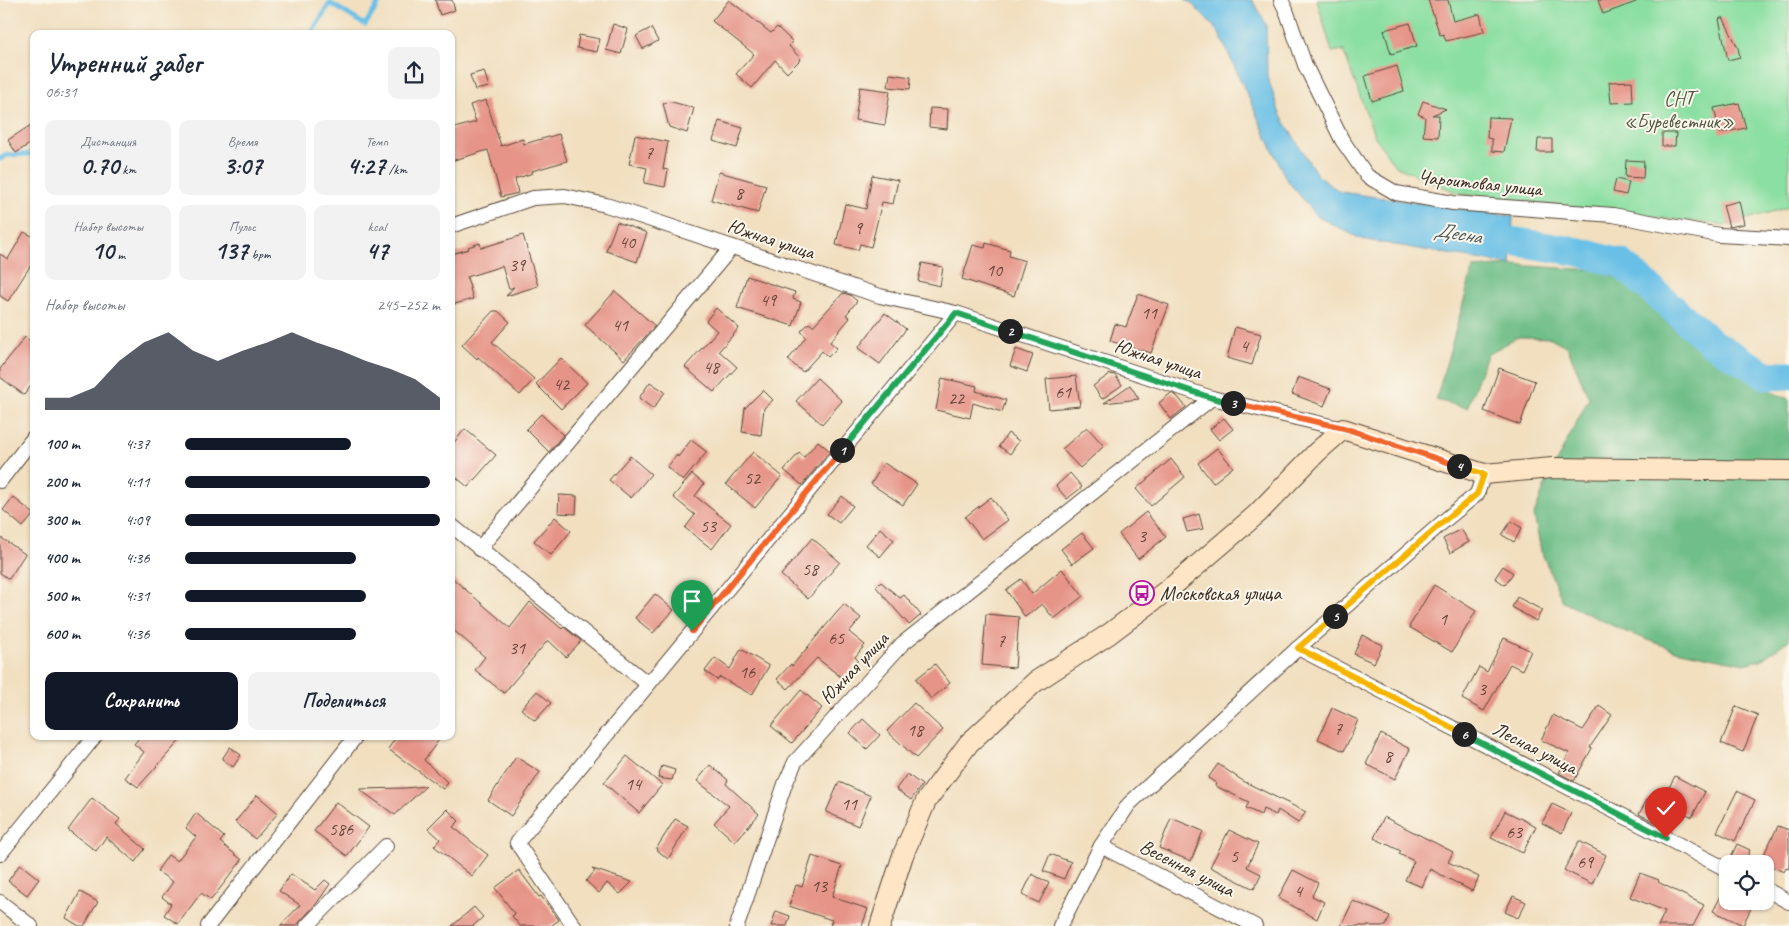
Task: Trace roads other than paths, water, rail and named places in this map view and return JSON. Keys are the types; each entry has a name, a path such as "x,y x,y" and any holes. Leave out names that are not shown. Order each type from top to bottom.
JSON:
{"street":[{"name":"Чароитовая улица","path":"1281,0 1305,65 1342,140 1367,176 1396,193 1453,203 1613,215 1719,235 1789,239"},
{"name":"Южная улица","path":"455,225 533,198 565,196 606,205 880,296 956,313 1212,398"},
{"path":"479,548 732,247"},
{"path":"574,926 517,843 956,313"},
{"name":"Южная улица","path":"737,926 785,784 795,762 812,743 902,644 1212,398"},
{"path":"1212,398 1344,428 1484,474 1552,468 1789,471"},
{"path":"880,926 903,855 926,801 969,743 1035,682 1109,634 1174,586 1257,514 1344,428"},
{"path":"0,481 30,443"},
{"path":"1060,926 1100,846 1130,804 1298,648 1477,494 1484,474"},
{"path":"455,528 648,684"},
{"name":"Лесная улица","path":"1298,648 1719,865"},
{"path":"0,854 92,740"},
{"path":"208,926 353,740"},
{"path":"307,926 386,846"},
{"name":"Весенняя улица","path":"1100,846 1255,926"},
{"path":"1774,894 1789,902"},
{"path":"0,902 32,926"}],"water":[{"path":"1185,0 1252,0 1266,24 1267,76 1280,114 1317,175 1340,192 1513,216 1511,265 1361,239 1318,217 1286,179 1218,31 1190,2"}],"waterway":[{"path":"313,30 330,3 365,25 381,0"},
{"path":"0,159 7,155 30,154"},
{"name":"Десна","path":"1473,235 1580,252 1622,264 1712,343 1768,376 1789,375"}],"place":[{"name":"Московская улица","path":"1142,593"}],"park label":[{"name":"СНТ «Буревестник»","path":"1679,110"}]}
